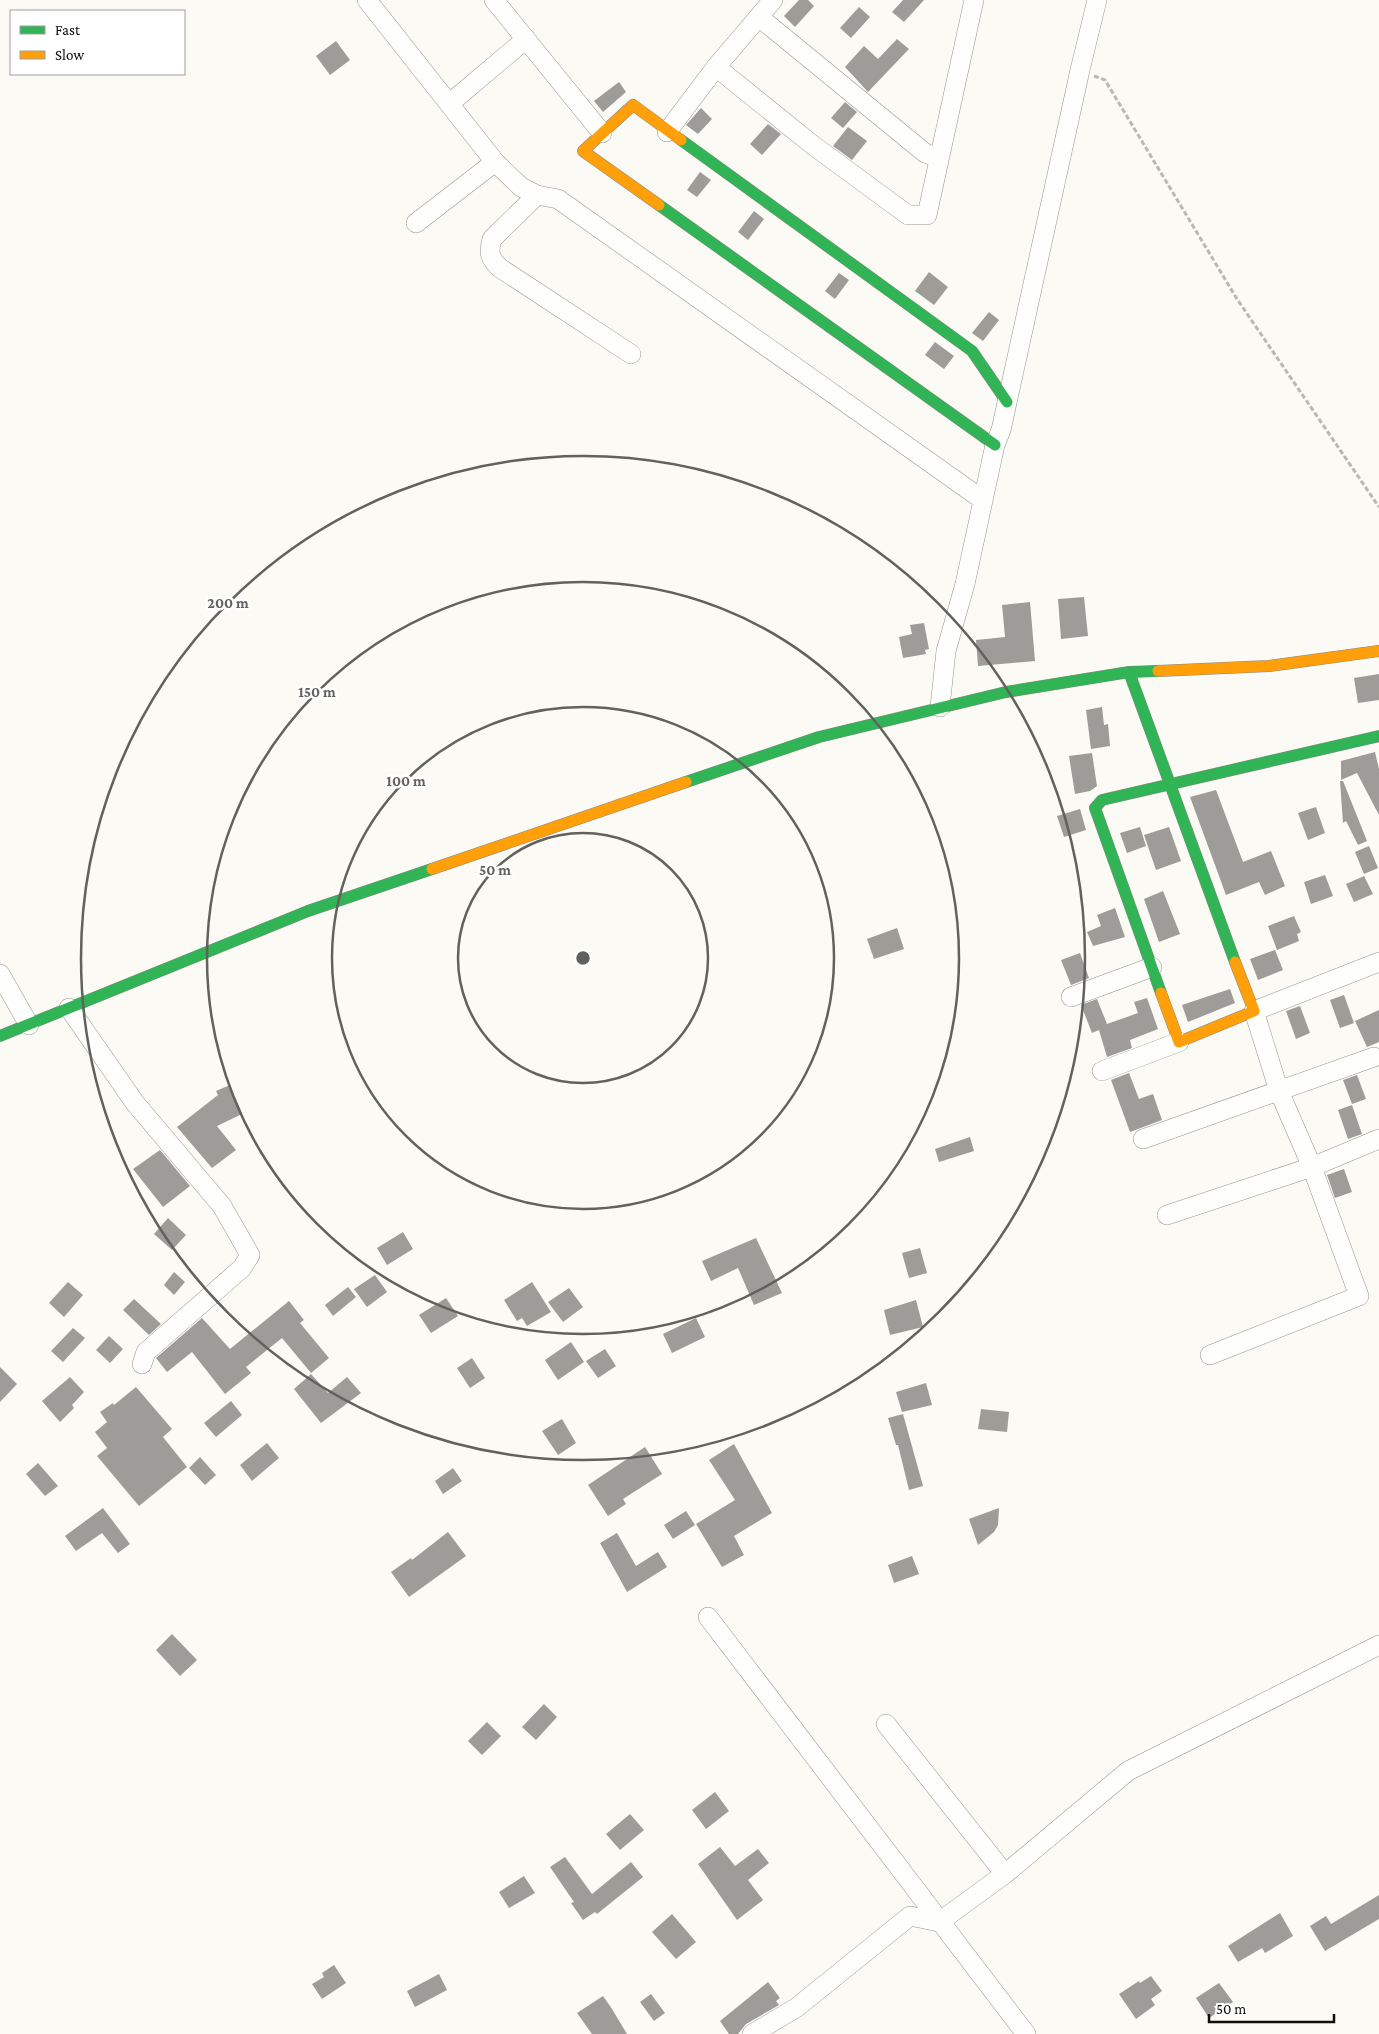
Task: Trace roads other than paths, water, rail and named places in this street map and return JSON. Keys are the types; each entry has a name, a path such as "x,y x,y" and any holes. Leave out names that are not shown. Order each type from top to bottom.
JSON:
{"street":[{"path":"367,0 495,162 521,187 537,195 558,199 983,500"},
{"path":"494,0 602,133"},
{"path":"667,132 716,67 773,0"},
{"path":"716,67 814,146 908,215 927,214 974,0"},
{"path":"940,707 946,651 1007,402 1080,70 1098,0"},
{"path":"759,17 925,153 938,158"},
{"path":"449,104 526,39"},
{"path":"995,445 583,151 632,106 972,351 996,383 1007,402"},
{"path":"416,223 495,162"},
{"path":"537,195 492,239 490,249 492,260 500,268 631,354"},
{"path":"0,1036 317,907 819,737 1006,692 1129,672 1269,666 1379,651"},
{"path":"1129,672 1254,1011 1280,1091 1312,1166 1358,1296 1210,1355"},
{"path":"1179,1042 1095,808 1102,800 1170,786 1379,736"},
{"path":"1102,1071 1379,962"},
{"path":"1071,997 1152,967"},
{"path":"0,974 29,1024"},
{"path":"69,1008 135,1103 222,1206 250,1255 242,1268 146,1352 142,1364"},
{"path":"1143,1139 1374,1057"},
{"path":"1168,1216 1312,1166 1379,1138"},
{"path":"708,1617 1026,2034"},
{"path":"752,2034 796,2008 910,1916 939,1922 1005,1874 1128,1770 1379,1645"},
{"path":"886,1724 1005,1874"}]}
